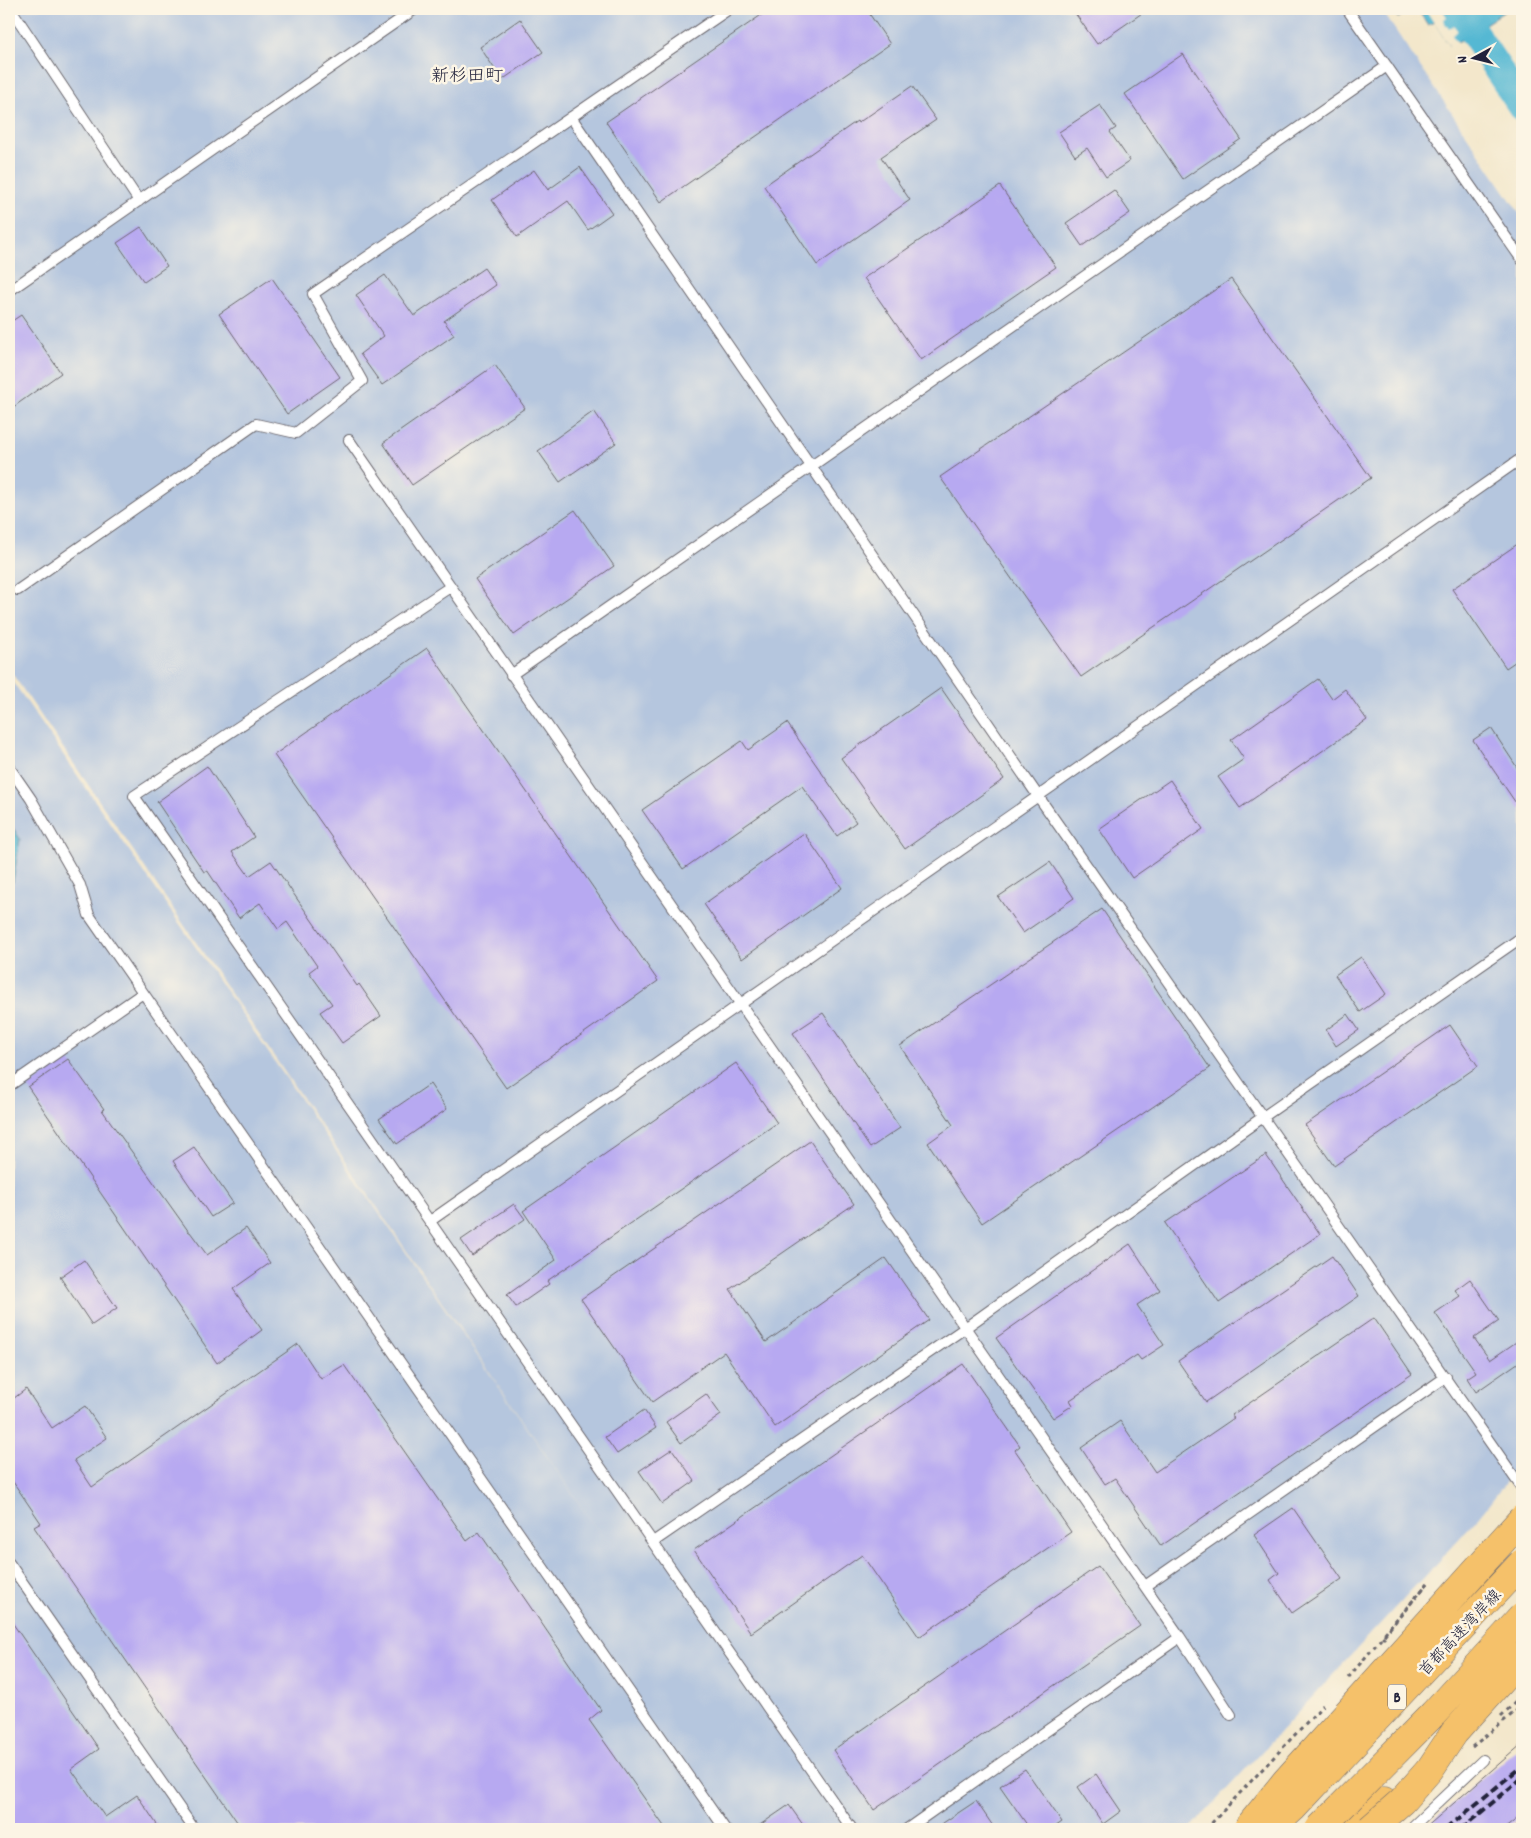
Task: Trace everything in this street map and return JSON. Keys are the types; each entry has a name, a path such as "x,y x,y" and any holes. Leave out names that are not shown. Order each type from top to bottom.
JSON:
{"highway":[{"path":"1247,1829 1286,1781 1522,1519"},
{"name":"首都高速湾岸線","path":"1270,1829 1293,1808 1522,1563"},
{"name":"B","path":"1319,1829 1433,1714 1522,1617"},
{"path":"1354,1829 1452,1736 1522,1656"},
{"path":"1370,1829 1408,1794 1430,1769 1452,1736"}],"lane":[{"path":"11,9 139,201"},
{"path":"9,292 414,9"},
{"path":"18,590 256,424 296,432 362,381 313,294 729,9"},
{"path":"1347,9 1522,260"},
{"path":"511,675 1387,66"},
{"path":"571,117 1038,796 1522,1488"},
{"path":"349,440 1145,1586 1231,1715"},
{"path":"430,1221 1522,458"},
{"path":"450,587 134,796 852,1829"},
{"path":"9,767 31,799 80,885 89,914 725,1829"},
{"path":"653,1542 965,1328 1522,937"},
{"path":"9,1086 143,993"},
{"path":"1145,1586 1446,1377"},
{"path":"9,1563 194,1829"},
{"path":"906,1829 1180,1637"},
{"path":"1410,1829 1483,1760"}],"path":[{"path":"1382,1636 1347,1679 1428,1582"},
{"path":"1206,1829 1328,1700"},
{"path":"1516,1829 1522,1824"}],"shaded area":[{"path":"9,9 1381,9 1522,217 1522,1461 1480,1516 1190,1829 9,1829 9,885 13,882 20,839 9,822 9,676 609,1547 9,669"}],"water":[{"path":"1391,9 1412,9 1398,18"},
{"path":"1417,9 1508,9 1450,47 1434,22 1428,25"},
{"path":"9,822 20,839 13,882 9,885"}],"pier":[{"path":"1425,9 1442,9 1447,17 1443,20 1449,29 1454,26 1458,31 1452,35 1458,44 1451,49"}],"building":[{"path":"770,9 866,9 890,44 661,202 606,122"},
{"path":"1072,9 1148,9 1097,44"},
{"path":"520,19 543,52 502,80 480,47"},
{"path":"1183,54 1241,139 1183,179 1125,94"},
{"path":"912,86 936,120 881,157 910,200 817,265 764,186 857,121 858,123"},
{"path":"1100,105 1116,128 1110,132 1130,161 1106,177 1087,148 1075,156 1059,132"},
{"path":"580,167 612,213 588,230 568,201 517,237 492,200 534,170 548,190"},
{"path":"1000,186 1056,267 921,360 864,278"},
{"path":"1114,190 1130,213 1082,246 1066,223"},
{"path":"141,227 167,266 144,282 117,243"},
{"path":"484,268 496,285 444,321 454,335 382,385 360,354 384,336 356,295 385,275 414,316"},
{"path":"272,278 340,377 287,414 219,314"},
{"path":"1231,279 1371,478 1081,677 940,477"},
{"path":"21,315 61,373 9,410 9,323"},
{"path":"495,365 525,408 412,485 383,443"},
{"path":"594,411 616,443 560,482 538,451"},
{"path":"575,510 614,566 514,635 475,579"},
{"path":"1522,541 1522,657 1506,668 1452,589"},
{"path":"427,648 658,981 506,1088 274,755"},
{"path":"1318,679 1332,699 1345,689 1367,720 1240,808 1218,777 1244,759 1231,740"},
{"path":"941,688 1004,779 905,849 841,758"},
{"path":"787,723 856,822 837,836 802,786 683,869 642,810 742,741 748,750"},
{"path":"1491,728 1522,775 1522,812 1473,740"},
{"path":"207,766 254,837 232,852 249,876 271,861 357,986 359,984 381,1016 342,1043 320,1012 332,1004 309,972 317,966 287,922 278,929 260,903 239,918 207,870 204,872 157,802"},
{"path":"1170,780 1203,829 1132,878 1099,829"},
{"path":"804,833 842,888 742,959 704,904"},
{"path":"1050,862 1074,898 1023,933 998,897"},
{"path":"1102,909 1210,1068 982,1223 928,1143 953,1125 900,1046"},
{"path":"1361,957 1386,994 1360,1012 1335,975"},
{"path":"823,1013 900,1128 870,1148 793,1033"},
{"path":"1348,1014 1359,1030 1336,1046 1326,1030"},
{"path":"1450,1025 1478,1066 1334,1166 1305,1125"},
{"path":"68,1059 104,1109 102,1110 207,1255 246,1228 270,1263 233,1289 262,1330 217,1363 28,1087"},
{"path":"736,1063 777,1123 547,1281 549,1284 516,1307 507,1295 556,1260 523,1211"},
{"path":"430,1084 447,1109 397,1144 379,1119"},
{"path":"810,1141 854,1204 730,1289 766,1342 886,1258 929,1320 775,1427 724,1352 652,1402 581,1299"},
{"path":"194,1147 233,1203 211,1217 173,1161"},
{"path":"1266,1155 1320,1234 1219,1303 1165,1223"},
{"path":"514,1204 525,1219 472,1256 461,1240"},
{"path":"1130,1244 1160,1290 1137,1305 1164,1345 1141,1360 1137,1355 1070,1400 1073,1405 1053,1418 996,1338"},
{"path":"1332,1256 1359,1296 1206,1402 1178,1361"},
{"path":"84,1260 117,1308 92,1325 60,1277"},
{"path":"1470,1279 1499,1321 1474,1338 1490,1360 1522,1338 1522,1360 1476,1392 1467,1378 1476,1372 1435,1313 1460,1296 1455,1290"},
{"path":"1374,1318 1412,1374 1161,1546 1115,1478 1105,1484 1081,1448 1120,1421 1155,1472 1234,1418 1232,1415"},
{"path":"298,1344 321,1379 344,1365 467,1541 479,1532 601,1710 589,1720 666,1829 242,1829 34,1527 41,1523 9,1476 9,1402 26,1389 52,1428 85,1406 107,1438 74,1460 92,1487"},
{"path":"963,1364 1020,1446 1015,1450 1071,1532 919,1637 862,1555 751,1633 694,1550"},
{"path":"706,1394 721,1415 681,1443 666,1422"},
{"path":"644,1410 656,1428 617,1454 605,1437"},
{"path":"672,1449 695,1481 662,1504 639,1471"},
{"path":"1293,1508 1342,1579 1292,1613 1270,1580 1279,1573 1254,1535"},
{"path":"1098,1566 1140,1626 874,1810 833,1750"},
{"path":"9,1618 99,1749 71,1769 105,1817 137,1795 160,1829 9,1829"},
{"path":"1522,1744 1522,1815 1504,1829 1424,1829"},
{"path":"1025,1769 1062,1822 1052,1829 1030,1829 1000,1786"},
{"path":"1096,1774 1121,1811 1103,1824 1078,1787"},
{"path":"976,1801 995,1829 934,1829"},
{"path":"789,1805 806,1829 754,1829"}],"waterway":[{"path":"1472,30 1522,106"}],"railway":[{"path":"1446,1829 1522,1766"},
{"path":"1461,1829 1522,1778"}],"district":[{"name":"新杉田町","path":"467,75"}]}
